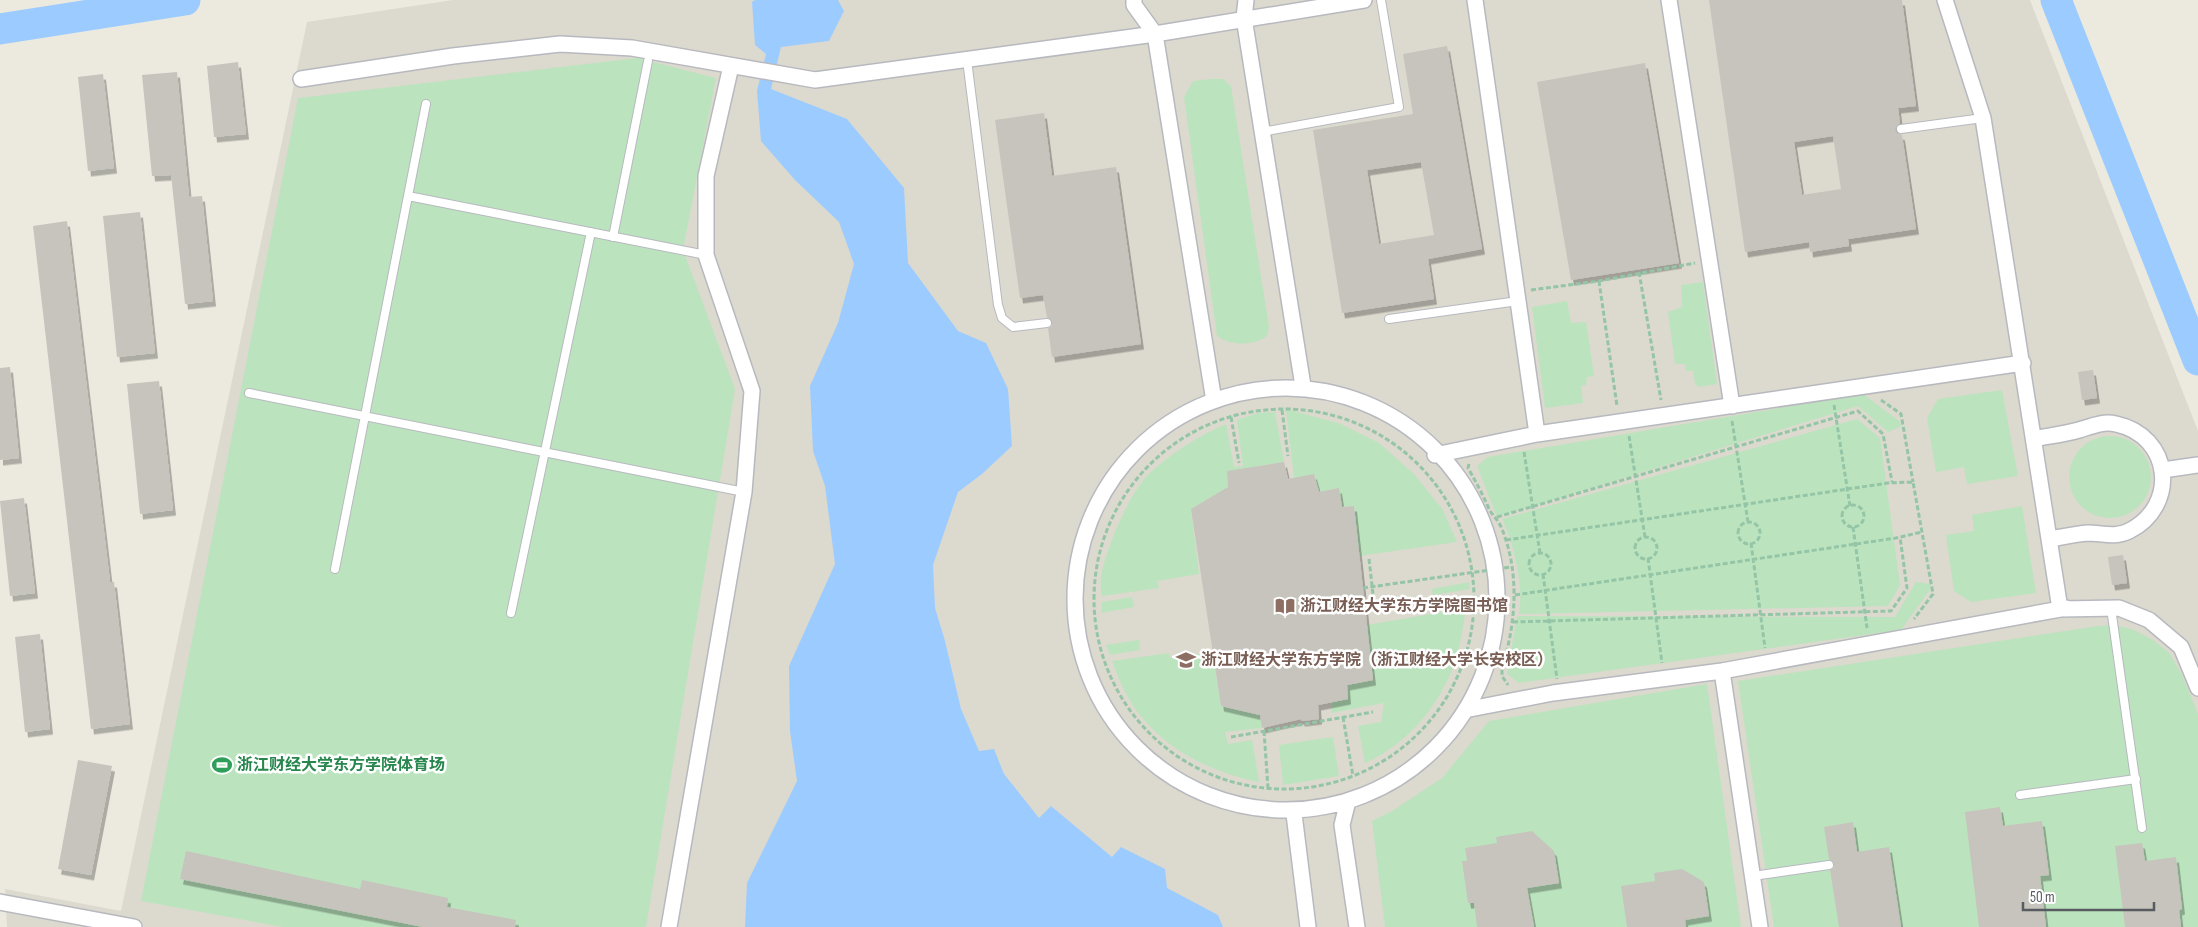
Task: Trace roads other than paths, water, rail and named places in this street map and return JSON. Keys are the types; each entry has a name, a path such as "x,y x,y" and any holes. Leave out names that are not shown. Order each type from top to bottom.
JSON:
{"street":[{"path":"1134,0 1134,5 1155,34 1213,395"},
{"path":"1246,0 1244,18 1303,386"},
{"path":"301,79 453,56 560,44 632,48 815,80 1155,34 1244,18 1364,0"},
{"path":"1475,0 1522,295 1537,434"},
{"path":"1670,0 1731,409"},
{"path":"1944,0 1982,118 2023,364 2060,608 2119,608 2149,620 2181,647 2198,688"},
{"path":"669,927 744,492 752,391 706,256 706,176 731,66"},
{"path":"1435,455 1537,434 1664,416 1731,409 1832,391 2023,364"},
{"path":"1303,386 1390,416 1450,467 1484,525 1498,585 1496,646 1470,709 1408,771 1347,805 1294,814 1196,789 1120,733 1074,647 1076,543 1126,458 1213,395 1303,386"},
{"path":"2034,439 2080,430 2097,424 2114,423 2132,428 2146,438 2169,469"},
{"path":"2169,469 2198,465"},
{"path":"2050,538 2089,533 2108,536 2120,534 2144,522 2156,507 2169,469"},
{"path":"1470,709 1553,693 1722,671 2066,608"},
{"path":"1722,671 1760,927"},
{"path":"1347,805 1342,825 1357,927"},
{"path":"1294,814 1308,927"},
{"path":"0,902 115,925 134,927"}],"lane":[{"path":"1262,132 1399,107 1380,0"},
{"path":"967,60 998,304 1002,318 1014,327 1047,323"},
{"path":"613,237 648,61"},
{"path":"335,570 426,104"},
{"path":"1901,129 1982,118"},
{"path":"408,196 706,256"},
{"path":"511,613 591,232"},
{"path":"1389,319 1522,295"},
{"path":"249,393 744,492"},
{"path":"2111,608 2142,828"},
{"path":"2020,795 2136,779"},
{"path":"1753,876 1829,865"}],"water":[{"path":"755,0 838,0 844,11 829,41 781,47 771,89 847,119 904,188 908,263 958,331 986,343 1008,389 1012,446 982,474 958,492 933,565 935,608 961,709 979,751 994,749 1004,774 1039,818 1051,806 1112,857 1121,847 1165,869 1167,888 1218,915 1223,927 745,927 747,883 797,781 790,731 789,666 835,564 825,486 813,451 810,386 838,323 854,264 839,222 795,180 761,141 757,91 766,54 755,45 752,2"}],"waterway":[{"path":"0,29 185,0"},
{"path":"2056,0 2198,360"}],"place":[{"name":"浙江财经大学东方学院图书馆","path":"1285,606"},
{"name":"浙江财经大学东方学院（浙江财经大学长安校区）","path":"1186,660"},
{"name":"浙江财经大学东方学院体育场","path":"222,765"}]}
